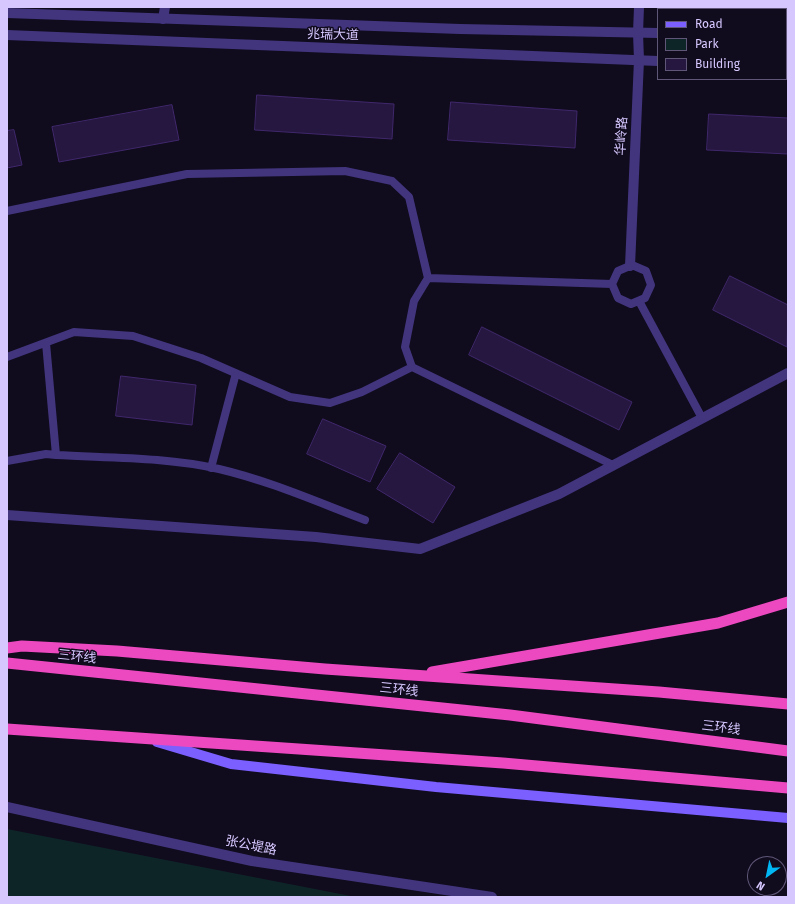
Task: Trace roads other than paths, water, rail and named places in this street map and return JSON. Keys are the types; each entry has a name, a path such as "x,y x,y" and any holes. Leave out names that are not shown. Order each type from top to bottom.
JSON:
{"highway":[{"path":"413,675 718,623 788,602"},
{"path":"7,648 22,646 118,651 413,675 659,692 788,704"},
{"name":"三环线","path":"7,663 510,715 788,751"},
{"path":"7,729 503,764 788,788"}],"main road":[{"path":"143,738 231,764 436,787 788,818"}],"street":[{"path":"163,19 165,7"},
{"name":"华岭路","path":"630,266 639,60 639,7"},
{"name":"兆瑞大道","path":"7,13 460,29 657,33"},
{"name":"兆瑞大道","path":"7,35 657,61"},
{"path":"7,515 316,537 420,549 559,494 788,373"},
{"name":"张公堤路","path":"7,807 252,861 492,897"}],"lane":[{"path":"7,211 186,174 345,171 392,181 409,197 428,278 414,301 405,347 412,367 613,465"},
{"path":"632,265 646,271 651,285 645,298 631,304 618,298 612,284 618,270 630,266 632,265"},
{"path":"428,278 612,284"},
{"path":"639,301 702,418"},
{"path":"7,357 74,332 133,336 201,358 290,397 330,403 362,392 412,367"},
{"path":"46,343 56,455"},
{"path":"211,468 236,373"},
{"path":"7,460 46,454 166,461 211,468 272,484 365,520"}]}
